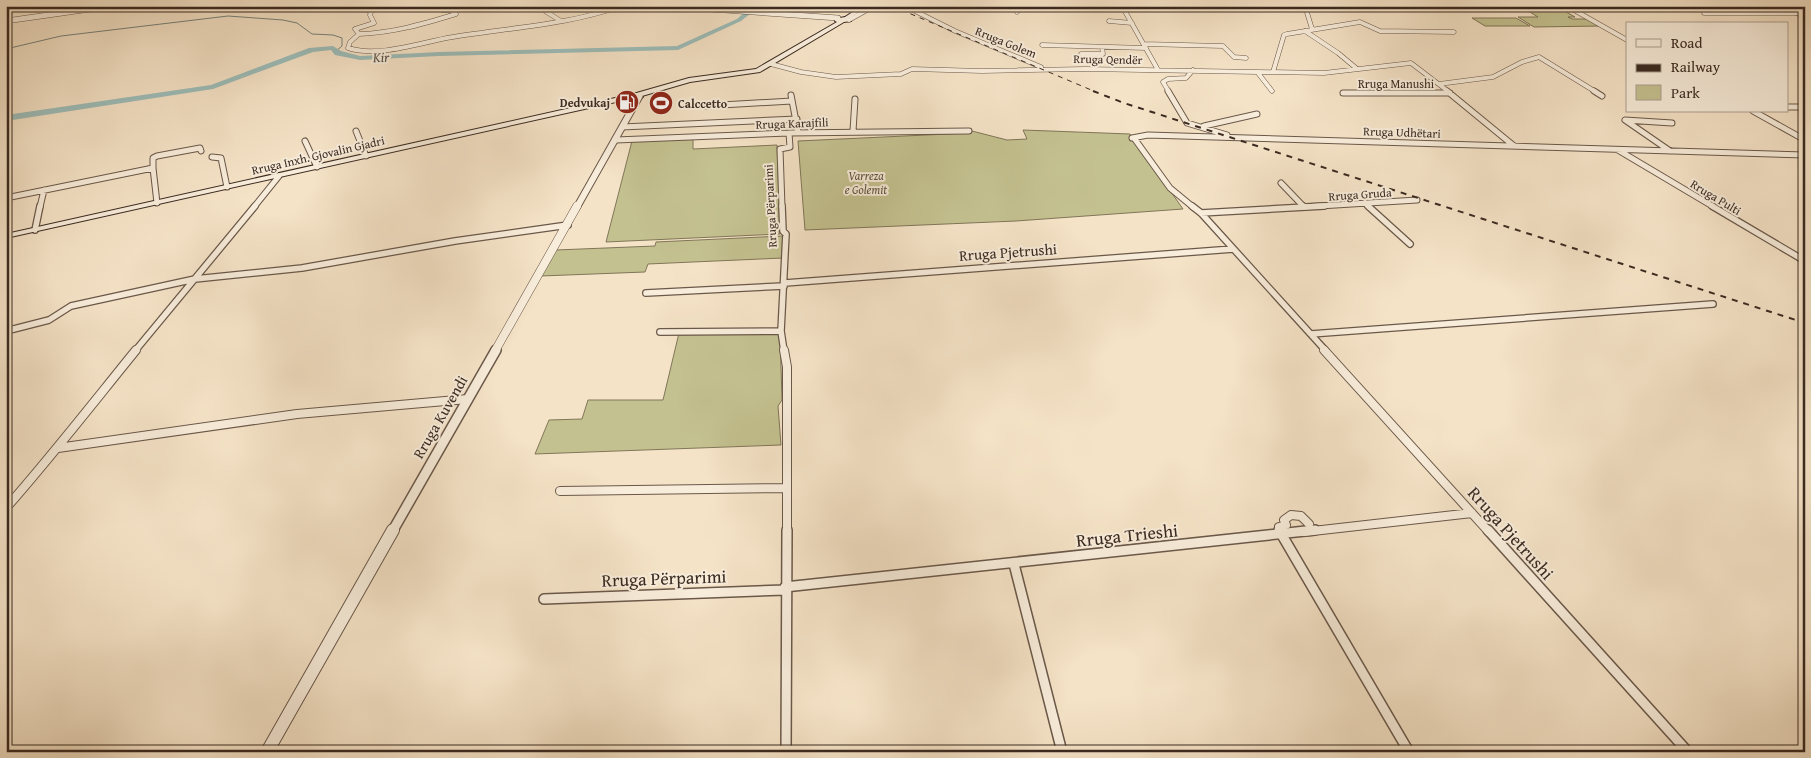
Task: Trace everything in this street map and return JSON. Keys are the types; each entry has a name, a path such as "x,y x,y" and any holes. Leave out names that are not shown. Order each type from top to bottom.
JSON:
{"main road":[{"name":"Rruga Inxh. Gjovalin Gjadri","path":"6,236 638,96 695,79 753,72 771,64 866,6"}],"street":[{"path":"6,21 111,6"},
{"path":"359,6 371,12 370,15 374,23 356,28 359,34"},
{"path":"438,6 442,10 456,14 400,30 359,34 350,42 348,48 357,52 369,52 420,44 450,36 595,15 621,6"},
{"path":"548,6 544,8 545,11 561,20"},
{"path":"667,6 844,19 874,6"},
{"name":"Rruga Golem","path":"905,6 955,31 1045,68"},
{"path":"1015,6 1017,12"},
{"path":"1122,6 1158,70"},
{"path":"1305,6 1312,29"},
{"path":"1567,6 1626,39"},
{"path":"1784,7 1805,8"},
{"path":"1784,7 1805,16"},
{"path":"1704,13 1798,13"},
{"path":"1109,21 1132,23"},
{"path":"1273,72 1284,35 1360,22 1380,31 1454,32"},
{"path":"1305,31 1338,53 1356,68"},
{"path":"1042,45 1102,47 1223,46 1234,57 1246,58"},
{"path":"1081,54 1103,54 1102,47"},
{"path":"1439,84 1493,77 1522,62 1539,58 1602,96"},
{"name":"Rruga Qendër","path":"771,64 801,72 836,77 901,74 912,69 982,71 1045,68 1324,73 1411,63 1514,146"},
{"path":"1193,70 1186,78 1168,79 1163,82 1187,123 1235,137"},
{"path":"1258,73 1272,91"},
{"name":"Rruga Manushi","path":"1343,93 1450,93"},
{"path":"791,95 798,132"},
{"name":"Rruga Kuvendi","path":"268,752 616,140 638,96"},
{"path":"853,131 855,99"},
{"path":"704,106 792,101"},
{"path":"1788,107 1805,107"},
{"path":"1755,112 1805,140"},
{"path":"1201,127 1257,114"},
{"path":"622,127 797,119"},
{"path":"1670,151 1625,120 1672,123"},
{"path":"356,131 366,156"},
{"name":"Rruga Karajfili","path":"616,140 798,132 969,131"},
{"name":"Rruga Përparimi","path":"786,752 787,367 781,331 785,284 786,234 783,231 780,150 790,147 789,133"},
{"name":"Rruga Udhëtari","path":"1133,138 1148,135 1235,137 1805,155"},
{"name":"Rruga Pjetrushi","path":"1133,138 1170,188 1201,213 1688,752"},
{"path":"305,141 317,167"},
{"path":"157,203 153,158 200,148 202,151"},
{"name":"Rruga Pulti","path":"1617,149 1805,261"},
{"path":"212,157 220,158 228,187"},
{"path":"6,198 153,168"},
{"path":"7,508 279,176"},
{"path":"1281,183 1304,208"},
{"path":"35,230 44,190"},
{"name":"Rruga Gruda","path":"1201,213 1417,200"},
{"path":"1365,204 1410,244"},
{"path":"6,331 49,320 71,306 196,278 302,268 455,241 568,225"},
{"name":"Rruga Pjetrushi","path":"785,284 1233,249"},
{"path":"646,293 785,284"},
{"path":"1311,334 1713,304"},
{"path":"660,332 781,331"},
{"path":"58,448 297,414 468,398"},
{"path":"560,491 786,488"},
{"name":"Rruga Trieshi","path":"785,589 1472,513"},
{"path":"1310,524 1305,517 1298,514 1292,515 1284,520 1286,526 1279,527 1280,534 1409,752"},
{"path":"1014,564 1062,752"},
{"name":"Rruga Përparimi","path":"544,599 785,589"}],"green space":[{"path":"1520,6 1556,6 1575,17 1568,17 1572,19 1587,19 1600,26 1534,27 1518,17 1538,17"},
{"path":"1472,18 1516,18 1530,26 1485,26"},
{"name":"Varreza e Golemit","path":"968,130 1007,140 1027,139 1023,130 1130,134 1183,209 1016,221 805,230 798,141 969,133"},
{"path":"693,138 693,149 777,145 780,234 606,242 632,141"},
{"path":"783,236 783,258 648,264 645,272 541,276 556,250 655,246 656,242"},
{"path":"679,333 780,333 782,400 778,406 781,445 535,454 549,420 582,419 588,400 663,400"}],"waterway":[{"name":"Kir","path":"6,118 213,87 312,50 333,48 338,53 360,58 439,54 678,48 739,20 757,6"},
{"path":"6,49 61,36 228,16 283,20 297,23 312,34 333,35 342,38 342,46 336,51"}],"railway":[{"path":"892,6 1096,92"},
{"path":"1093,91 1124,103 1805,323"}],"place":[{"name":"Dedvukaj","path":"627,102"},
{"name":"Calccetto","path":"661,103"}]}
